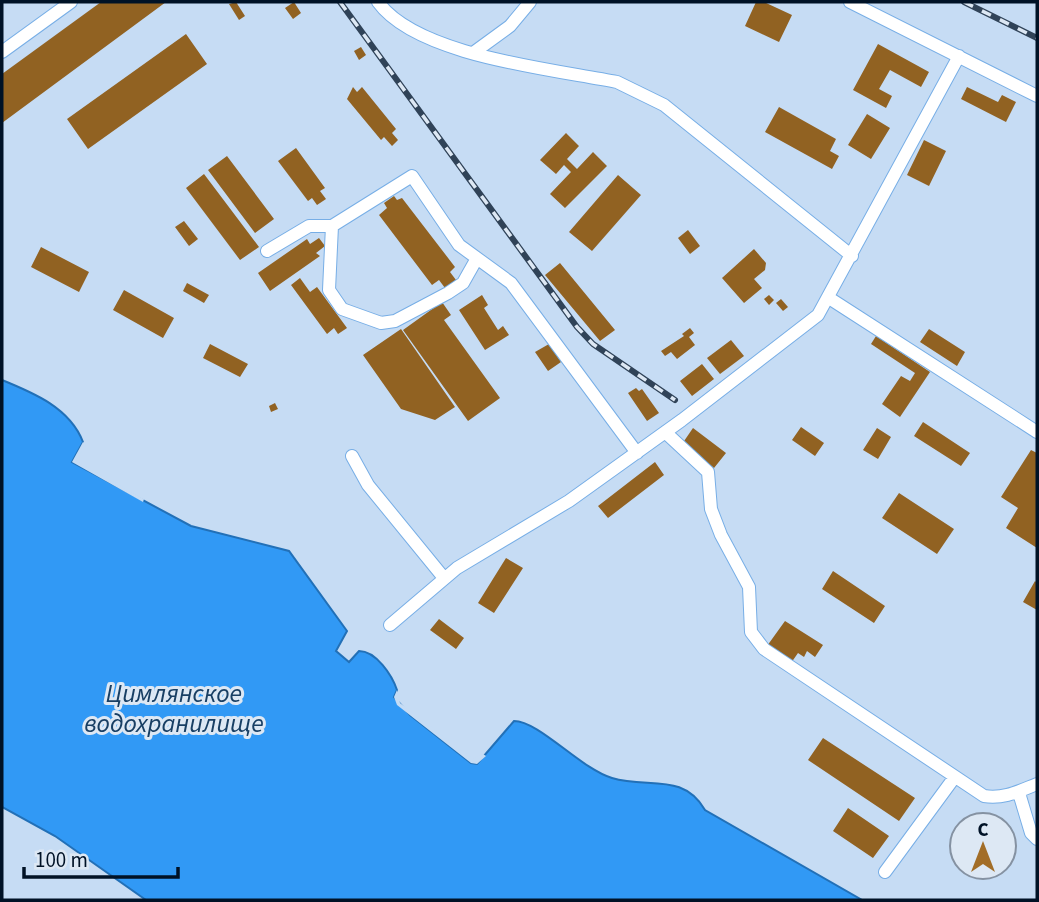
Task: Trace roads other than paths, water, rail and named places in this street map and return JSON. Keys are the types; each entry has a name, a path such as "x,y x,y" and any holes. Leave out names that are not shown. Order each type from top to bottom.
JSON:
{"street":[{"path":"2,52 71,2"},
{"path":"378,2 406,30 437,44 617,82 640,91 664,105 852,256"},
{"path":"473,52 510,26 530,2"},
{"path":"850,2 1037,96"},
{"path":"390,625 474,556 569,501 799,331 830,298 959,57"},
{"path":"267,251 309,226 332,226 412,176 459,245 511,283 637,453"},
{"path":"332,226 328,290 342,309 381,323 395,321 448,293 463,283 476,260"},
{"path":"830,298 1037,432"},
{"path":"665,432 708,472 711,509 721,535 749,587 749,621 756,642 837,700 984,796 996,798 1019,793 1037,784"},
{"path":"352,456 368,485 444,578"},
{"path":"885,872 954,778"},
{"path":"1019,793 1031,833 1037,839"}],"water":[{"name":"Цимлянское водохранилище","path":"2,380 50,403 69,420 83,442 72,462 191,526 289,551 347,631 336,651 349,662 359,651 377,659 395,684 397,690 394,697 410,715 471,763 477,764 514,721 524,723 600,773 625,781 664,784 686,791 696,798 705,810 862,900 146,900 55,836 2,807"}],"railway":[{"path":"340,2 577,327 593,344 675,400"},
{"path":"964,2 1037,38"}]}
